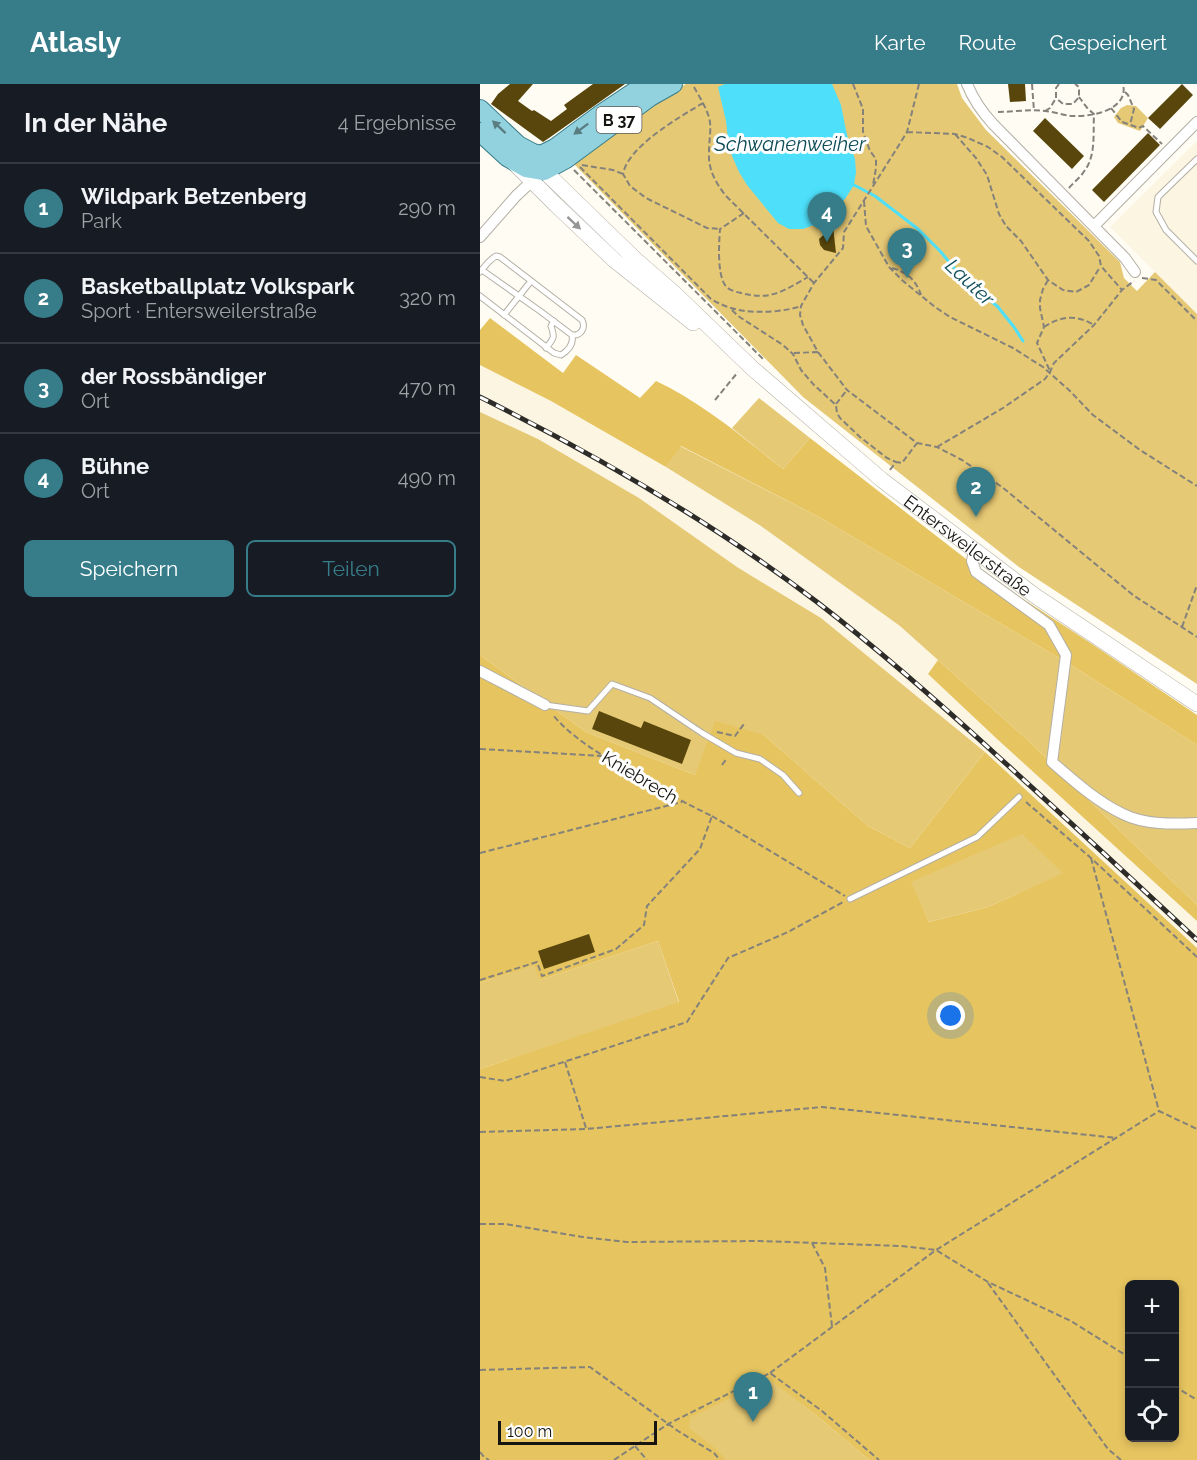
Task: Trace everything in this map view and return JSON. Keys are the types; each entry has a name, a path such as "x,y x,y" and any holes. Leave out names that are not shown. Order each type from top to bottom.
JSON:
{"main road":[{"name":"B 37","path":"555,148 646,84"},
{"name":"B 37","path":"538,176 566,159 650,97 674,84"},
{"path":"480,109 526,168 538,176 555,148"},
{"path":"480,132 513,151 541,155 555,148"},
{"name":"Entersweilerstraße","path":"538,176 759,365 882,480 1034,595 1197,704"}],"street":[{"path":"967,84 970,93 983,112 1125,258 1134,272"},
{"path":"1094,226 1197,122"},
{"path":"480,237 516,196 538,176"},
{"path":"974,550 972,561 976,572 1048,626 1066,655 1052,762 1090,794 1125,815 1173,824 1197,823"},
{"path":"480,671 545,705"}],"lane":[{"path":"1197,159 1158,197 1156,212 1166,230 1197,261"},
{"path":"480,296 554,353 561,355 571,345 572,335 498,280 481,271 490,260 496,256 500,257 582,320 584,329 572,335"},
{"path":"504,315 531,281"},
{"path":"546,348 555,335 551,326 554,321"},
{"path":"545,705 588,711 612,684 650,698 736,753 760,759 783,775 799,793"},
{"path":"850,899 977,837 1019,797"}],"path":[{"path":"853,84 863,109 863,132 870,151 876,159 873,188"},
{"path":"919,84 907,132 844,232 843,248 814,283 801,306 800,315 803,325 818,352 847,390 917,442 937,447 962,460 1002,487 1133,596 1197,637"},
{"path":"1032,84 1034,111"},
{"path":"1045,111 1050,108 1056,98 1056,88 1059,84"},
{"path":"1075,84 1079,87 1079,97 1094,114"},
{"path":"1123,84 1134,109 1130,125"},
{"path":"694,87 708,113 711,172 717,184 814,283"},
{"path":"983,112 1045,111 1073,116 1094,114 1111,108 1122,100 1125,92"},
{"path":"1056,98 1063,104 1073,104 1079,97"},
{"path":"703,104 676,119 648,141 624,166 623,174 630,186 646,198 707,228 720,229 744,213"},
{"path":"1111,108 1122,122 1139,128 1143,126 1169,151"},
{"path":"1063,194 1084,171 1091,159 1094,114"},
{"path":"907,132 955,134 988,147 1002,157 1089,241 1099,256 1101,266 1122,290"},
{"path":"955,134 987,175 999,214 1006,226 1021,241 1048,280 1063,290 1076,292 1089,285 1101,266"},
{"path":"623,174 577,164 711,299 731,309 758,313 801,306"},
{"path":"573,168 759,365 737,373 715,400"},
{"path":"864,201 866,226 890,267 903,281 950,317 1013,348 1050,372 1093,416 1140,450 1197,486"},
{"path":"720,229 720,268 724,284 729,289 750,296 765,296 779,293 807,277"},
{"path":"890,267 904,271 911,277 921,295"},
{"path":"937,447 1004,408 1045,380 1054,363 1094,325 1122,290 1140,278 1156,280 1197,321"},
{"path":"1044,327 1040,300 1048,280"},
{"path":"731,309 793,354 801,370 836,405 840,418 886,458 902,463 917,442"},
{"path":"1050,372 1037,343 1044,327 1065,317 1094,325"},
{"path":"793,354 818,352"},
{"path":"836,405 847,390"},
{"path":"888,472 896,462"},
{"path":"1182,627 1197,585"},
{"name":"Kniebrech","path":"545,705 563,727 605,756 682,802 712,816 850,899"},
{"path":"702,733 709,730 735,736 744,724"},
{"path":"480,749 605,756"},
{"path":"1019,797 1091,858 1197,957"},
{"path":"480,853 682,802"},
{"path":"480,980 537,962 542,976 616,949 644,925 647,906 700,849 712,816"},
{"path":"1091,858 1159,1111 1197,1129"},
{"path":"480,1077 505,1081 687,1022 728,958 788,932 850,899"},
{"path":"565,1062 586,1129"},
{"path":"480,1132 586,1129 822,1107 1117,1138"},
{"path":"614,1460 668,1424 770,1373 936,1250 1159,1111"},
{"path":"480,1224 505,1224 583,1238 626,1242 760,1241 901,1246 936,1250 988,1282 1071,1321 1125,1355"},
{"path":"812,1243 825,1268 832,1327"},
{"path":"988,1282 1108,1449 1122,1460"},
{"path":"480,1370 590,1367 668,1424 714,1453 720,1460"},
{"path":"770,1373 822,1411 879,1460"},
{"path":"1177,1388 1197,1400"},
{"path":"635,1446 647,1460"},
{"path":"480,1452 489,1460"}],"shaded area":[{"path":"686,84 957,84 962,98 986,130 1120,262 1124,278 1137,291 1155,272 1197,314 1197,684 1019,567 803,397 574,164 649,105"},
{"path":"1127,105 1136,106 1148,118 1140,131 1118,123 1114,117 1121,108"},
{"path":"1197,141 1197,314 1110,227"},
{"path":"490,318 563,373 576,355 640,398 656,381 722,421 783,469 810,438 988,576 1197,715 1197,745 1071,665 819,517 681,446 666,467 551,401 480,365 480,330"},
{"path":"480,365 551,401 666,467 761,526 900,626 938,660 928,674 1197,921 1197,948 985,752 821,618 737,567 639,498 538,439 480,412"},
{"path":"759,398 810,438 783,469 732,428"},
{"path":"480,412 538,439 639,498 737,567 821,618 985,752 910,848 868,826 764,735 695,775 586,732 480,655"},
{"path":"680,446 819,517 1071,665 1197,745 1197,905 1031,743 900,626 761,526 666,467"},
{"path":"480,655 586,732 695,775 715,721 764,735 868,826 910,848 985,752 1197,948 1197,1460 869,1460 769,1379 690,1418 689,1428 726,1460 480,1460 480,1069 679,1002 658,941 540,980 534,965 480,983","holes":["1022,834 1063,873 988,907 929,922 911,882"]},
{"path":"938,660 1031,743 1197,905 1197,921 928,674"},
{"path":"1022,833 1064,873 988,907 929,922 910,882"},
{"path":"658,941 679,1003 480,1069 480,983 535,964 540,980"},
{"path":"769,1378 869,1460 622,1460 671,1427"}],"water":[{"name":"Schwanenweiher","path":"725,84 832,84 841,105 855,159 856,172 854,185 845,199 814,225 803,229 789,229 778,223 747,185 729,149 726,121 718,87"}],"building":[{"path":"510,84 533,84 518,101 551,121 567,109 564,105 593,84 625,84 543,142 491,104 498,94"},
{"path":"1008,84 1025,84 1026,101 1010,102"},
{"path":"1182,84 1193,95 1160,129 1148,118"},
{"path":"1045,118 1084,156 1072,169 1033,131"},
{"path":"1148,133 1160,145 1104,202 1092,190"},
{"path":"833,226 836,253 824,250 819,239"},
{"path":"599,711 641,728 644,721 691,740 682,764 592,729"},
{"path":"589,934 595,952 544,969 538,951"}],"waterway":[{"name":"Lauter","path":"854,185 875,196 918,229 960,275 998,307 1023,341"}],"railway":[{"path":"480,397 568,443 653,492 737,545 817,602 958,720 1197,940"}],"place":[{"name":"Bühne","path":"827,242"},
{"name":"der Rossbändiger","path":"907,278"},
{"name":"Basketballplatz Volkspark","path":"976,517"},
{"name":"Wildpark Betzenberg","path":"753,1422"}]}
